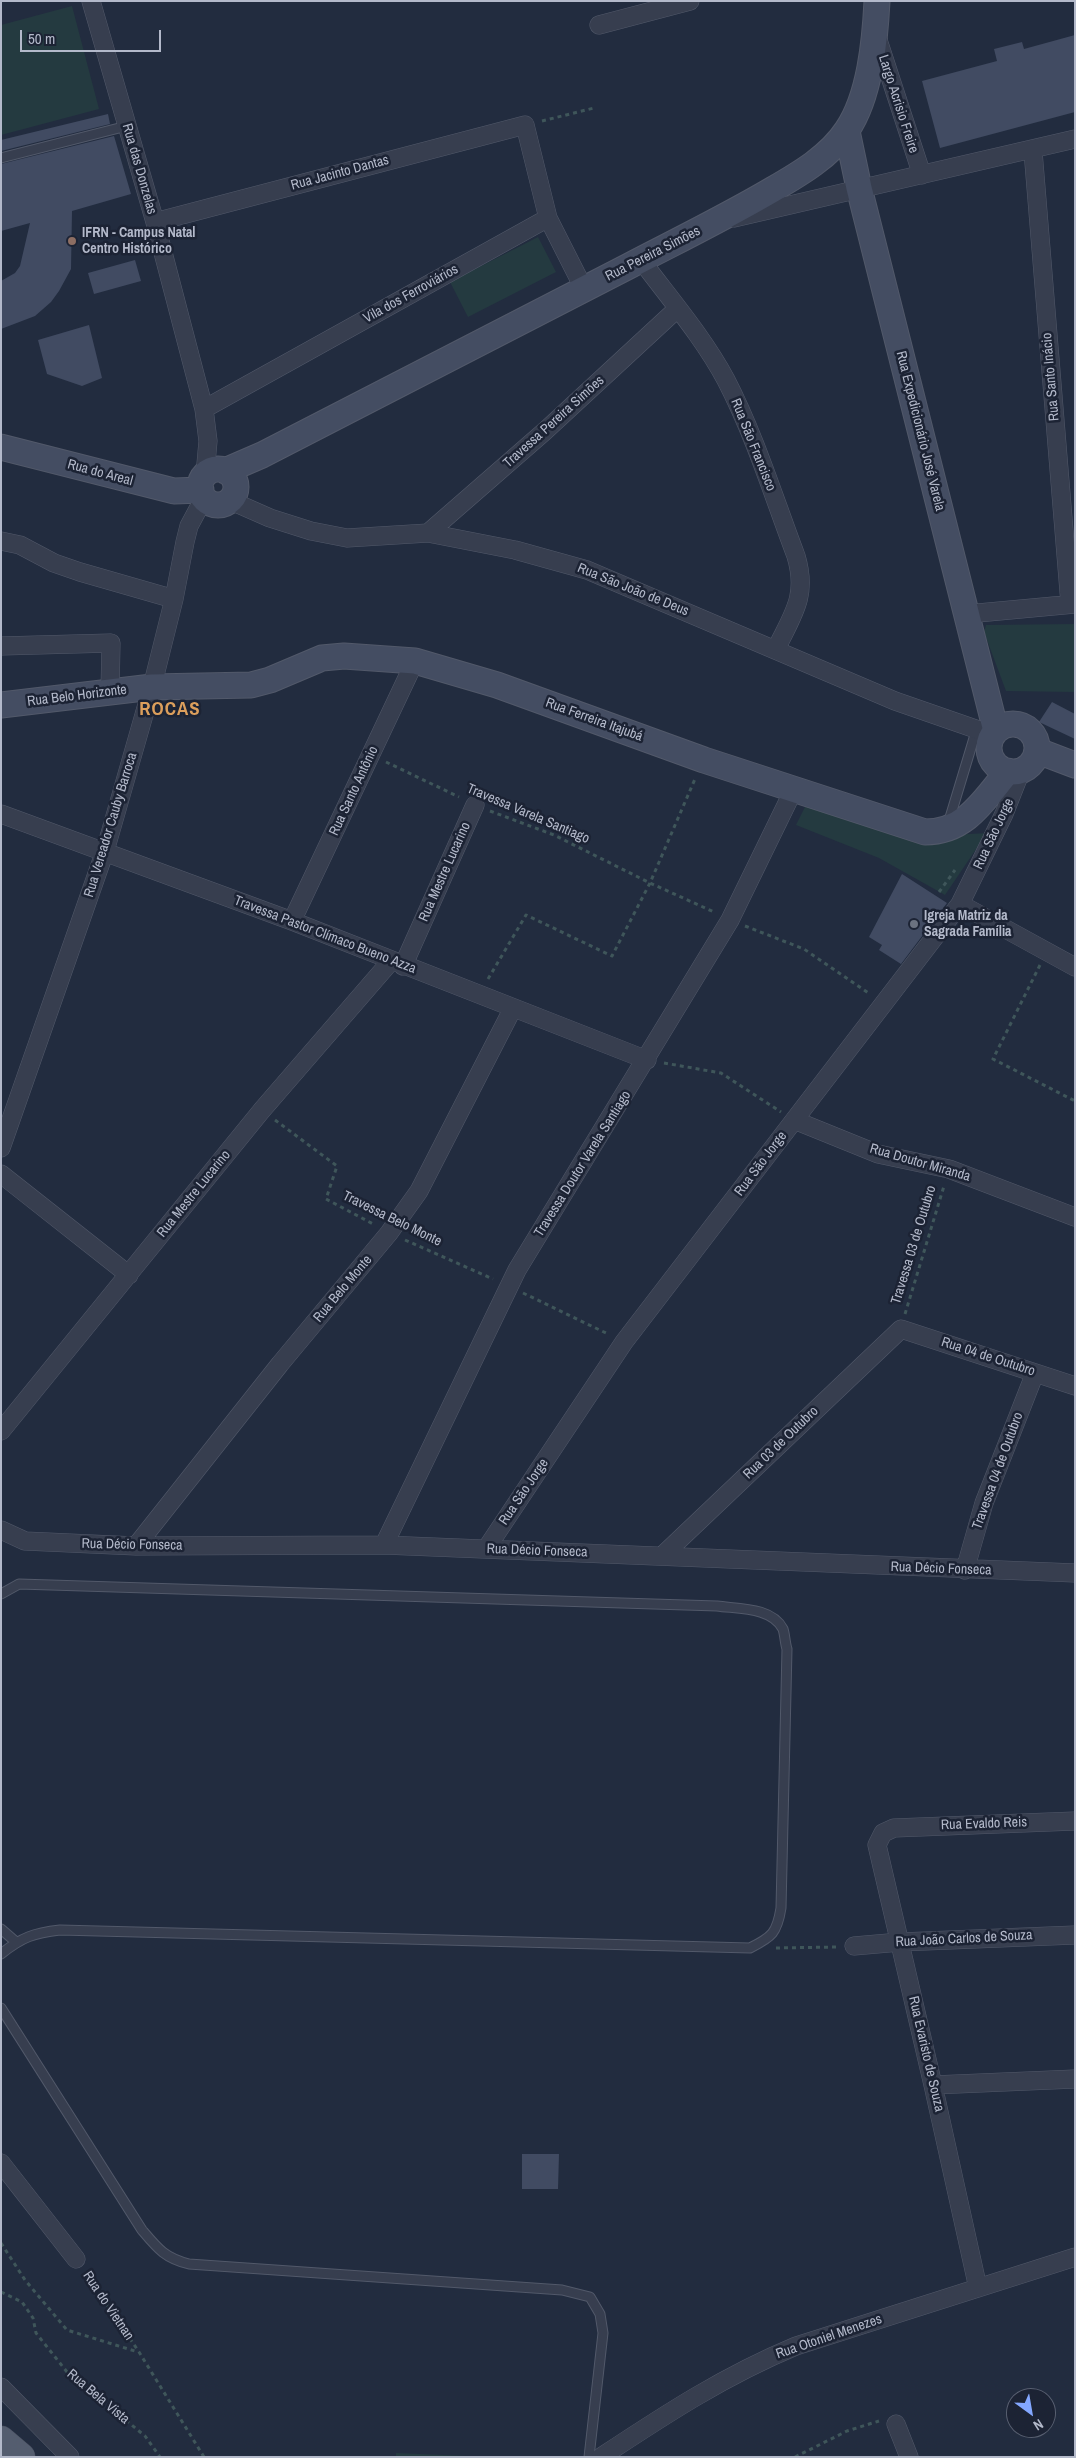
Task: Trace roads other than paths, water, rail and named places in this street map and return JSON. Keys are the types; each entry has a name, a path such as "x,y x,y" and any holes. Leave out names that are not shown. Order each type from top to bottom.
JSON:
{"main road":[{"path":"1,2440 21,2457"}],"street":[{"name":"Rua das Donzelas","path":"91,1 154,222 206,417 217,484"},
{"path":"599,25 690,1"},
{"path":"714,223 809,167 830,150 847,131 862,97 875,34 877,1"},
{"name":"Largo Acrisio Freire","path":"875,34 922,174"},
{"name":"Rua Jacinto Dantas","path":"154,222 525,125 548,218"},
{"name":"Rua Expedicionário José Varela","path":"847,131 858,188 967,614 989,731"},
{"name":"Rua Pereira Simões","path":"217,484 262,454 714,223 858,188 1033,151 1075,140"},
{"name":"Rua Santo Inácio","path":"1033,151 1072,604"},
{"path":"548,218 584,289"},
{"name":"Vila dos Ferroviários","path":"206,417 548,218"},
{"name":"Rua São Francisco","path":"641,260 702,343 725,379 744,416 796,556 802,574 801,589 797,605 776,649"},
{"name":"Travessa Pereira Simões","path":"428,533 545,431 677,309"},
{"name":"Rua do Areal","path":"1,446 174,491 217,484"},
{"name":"Rua São João de Deus","path":"217,484 286,524 311,532 347,538 428,533 515,550 587,570 895,701 989,731"},
{"name":"Rua Vereador Cauby Barroca","path":"1,1148 105,851 152,687 174,599 187,534 217,484"},
{"path":"1,541 20,545 54,563 80,572 174,599"},
{"path":"967,614 1072,604"},
{"path":"1,646 111,644 113,648 110,692"},
{"name":"Rua Ferreira Itajubá","path":"152,687 251,685 270,680 322,658 344,656 415,661 497,686 704,760 925,832 946,830"},
{"name":"Rua Santo Antônio","path":"292,921 415,661"},
{"name":"Rua Belo Horizonte","path":"1,705 152,687"},
{"path":"946,830 962,822 1014,771 1032,763 1038,751 1036,738 1029,729 1018,724 1006,724 989,731 990,755 996,765 1014,771"},
{"path":"1038,751 1075,765"},
{"name":"Rua São Jorge","path":"486,1549 624,1342 960,904 1004,814 1014,771"},
{"name":"Travessa Doutor Varela Santiago","path":"384,1545 509,1286 730,920 794,789"},
{"name":"Rua Mestre Lucarino","path":"1,1432 262,1110 397,963 475,805"},
{"name":"Travessa Pastor Clímaco Bueno Azza","path":"1,814 292,921 647,1060"},
{"path":"960,904 1075,967"},
{"name":"Rua Belo Monte","path":"136,1546 280,1364 389,1233 419,1191 513,1008"},
{"name":"Rua Doutor Miranda","path":"794,1120 878,1154 949,1168 1075,1217"},
{"path":"1,1174 129,1274"},
{"name":"Rua 04 de Outubro","path":"901,1329 1075,1386"},
{"name":"Rua 03 de Outubro","path":"662,1556 901,1329"},
{"name":"Travessa 04 de Outubro","path":"965,1570 984,1503 1035,1372"},
{"name":"Rua Décio Fonseca","path":"1,1530 25,1541 136,1546 384,1545 1075,1573"},
{"name":"Rua Evaldo Reis","path":"894,1828 1075,1820"},
{"name":"Rua Evaristo de Souza","path":"894,1828 883,1833 877,1845 978,2288"},
{"name":"Rua João Carlos de Souza","path":"854,1946 900,1942 1075,1935"},
{"path":"933,2085 1075,2079"},
{"name":"Rua do Vietnan","path":"1,2163 76,2259"},
{"name":"Rua Otoniel Menezes","path":"601,2457 697,2394 770,2357 796,2346 1075,2256"},
{"path":"1,2387 70,2457"},
{"path":"896,2424 909,2457"}],"lane":[{"path":"1,158 127,126"},
{"path":"946,830 989,731"},
{"path":"1,1594 19,1584 717,1606 754,1611 774,1617 783,1630 786,1649 781,1908 778,1924 773,1935 750,1948 60,1930 35,1933 16,1942 1,1954"},
{"path":"1,1929 16,1942"},
{"path":"1,2008 142,2230 159,2250 172,2260 189,2264 562,2290 590,2297 600,2314 603,2333 589,2457"}],"place":[{"name":"IFRN - Campus Natal Centro Histórico","path":"72,241"},
{"name":"Igreja Matriz da Sagrada Família","path":"914,924"}],"district":[{"name":"ROCAS","path":"170,710"}]}
